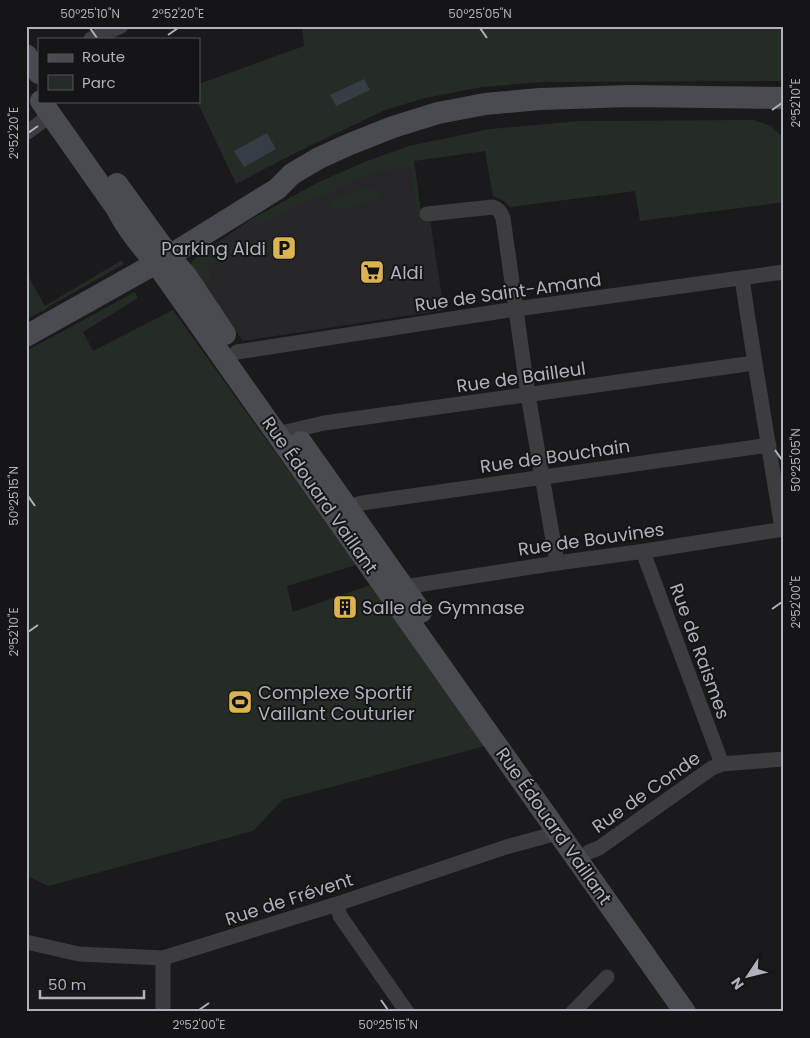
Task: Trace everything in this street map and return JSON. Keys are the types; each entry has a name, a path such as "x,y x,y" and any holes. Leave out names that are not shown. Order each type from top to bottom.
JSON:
{"main road":[{"name":"Rue Édouard Vaillant","path":"33,67 38,80"},
{"path":"26,336 162,259 277,189 292,174 320,158 393,127 438,113 486,104 540,99 629,96 784,98"},
{"name":"Rue Édouard Vaillant","path":"47,104 142,248 162,259 190,281 210,314 237,352 329,509 686,1012"},
{"path":"277,189 296,186 355,157 397,140 484,119 537,113 630,110 784,111"},
{"name":"Rue Édouard Vaillant","path":"162,259 285,432 348,507 702,1012"}],"street":[{"path":"93,38 121,26"},
{"path":"26,133 47,104"},
{"path":"427,214 488,206 497,208 503,218 528,395 557,563"},
{"name":"Rue de Saint-Amand","path":"237,352 516,309 784,272"},
{"path":"742,278 754,363 783,529"},
{"name":"Rue de Bailleul","path":"285,432 324,423 754,363"},
{"name":"Rue de Bouchain","path":"348,507 769,445"},
{"name":"Rue de Bouvines","path":"404,587 783,529"},
{"name":"Rue de Raismes","path":"645,551 646,560 722,764"},
{"name":"Rue de Conde","path":"589,852 599,848 712,768 722,764 784,759"},
{"name":"Rue de Frévent","path":"26,942 79,954 164,958 337,904 506,847 550,836 558,832"},
{"path":"337,904 340,916 406,1012"},
{"path":"163,1012 164,958"},
{"path":"573,1012 607,977"}],"shaded area":[{"path":"364,79 370,90 336,106 330,95"},
{"path":"267,133 276,149 244,167 234,151"},
{"path":"367,161 414,161 422,220 430,220 444,310 243,341 190,266 192,261 250,220 317,183"}],"green space":[{"path":"302,26 784,26 784,79 780,81 542,82 482,87 425,98 385,110 295,153 236,184 197,102 200,102 200,84 304,46"},
{"path":"754,120 771,126 784,139 784,202 640,221 635,191 510,207 504,201 493,196 485,151 414,161 422,221 419,222 410,166 373,173 294,208 266,223 250,220 317,183 367,161 409,146 490,129 580,121"},
{"path":"363,188 374,190 382,199 335,211 325,204"},
{"path":"260,238 261,240 207,268 212,278 203,285 190,266 192,261 218,242 236,242"},
{"path":"122,260 124,264 26,319 26,272 45,306"},
{"path":"135,292 138,298 83,332 93,351 173,310 356,565 287,586 293,612 370,585 485,746 282,800 253,831 48,886 26,875 26,351"}],"place":[{"name":"Parking Aldi","path":"284,248"},
{"name":"Aldi","path":"372,272"},
{"name":"Salle de Gymnase","path":"345,607"},
{"name":"Complexe Sportif Vaillant Couturier","path":"240,702"}]}
